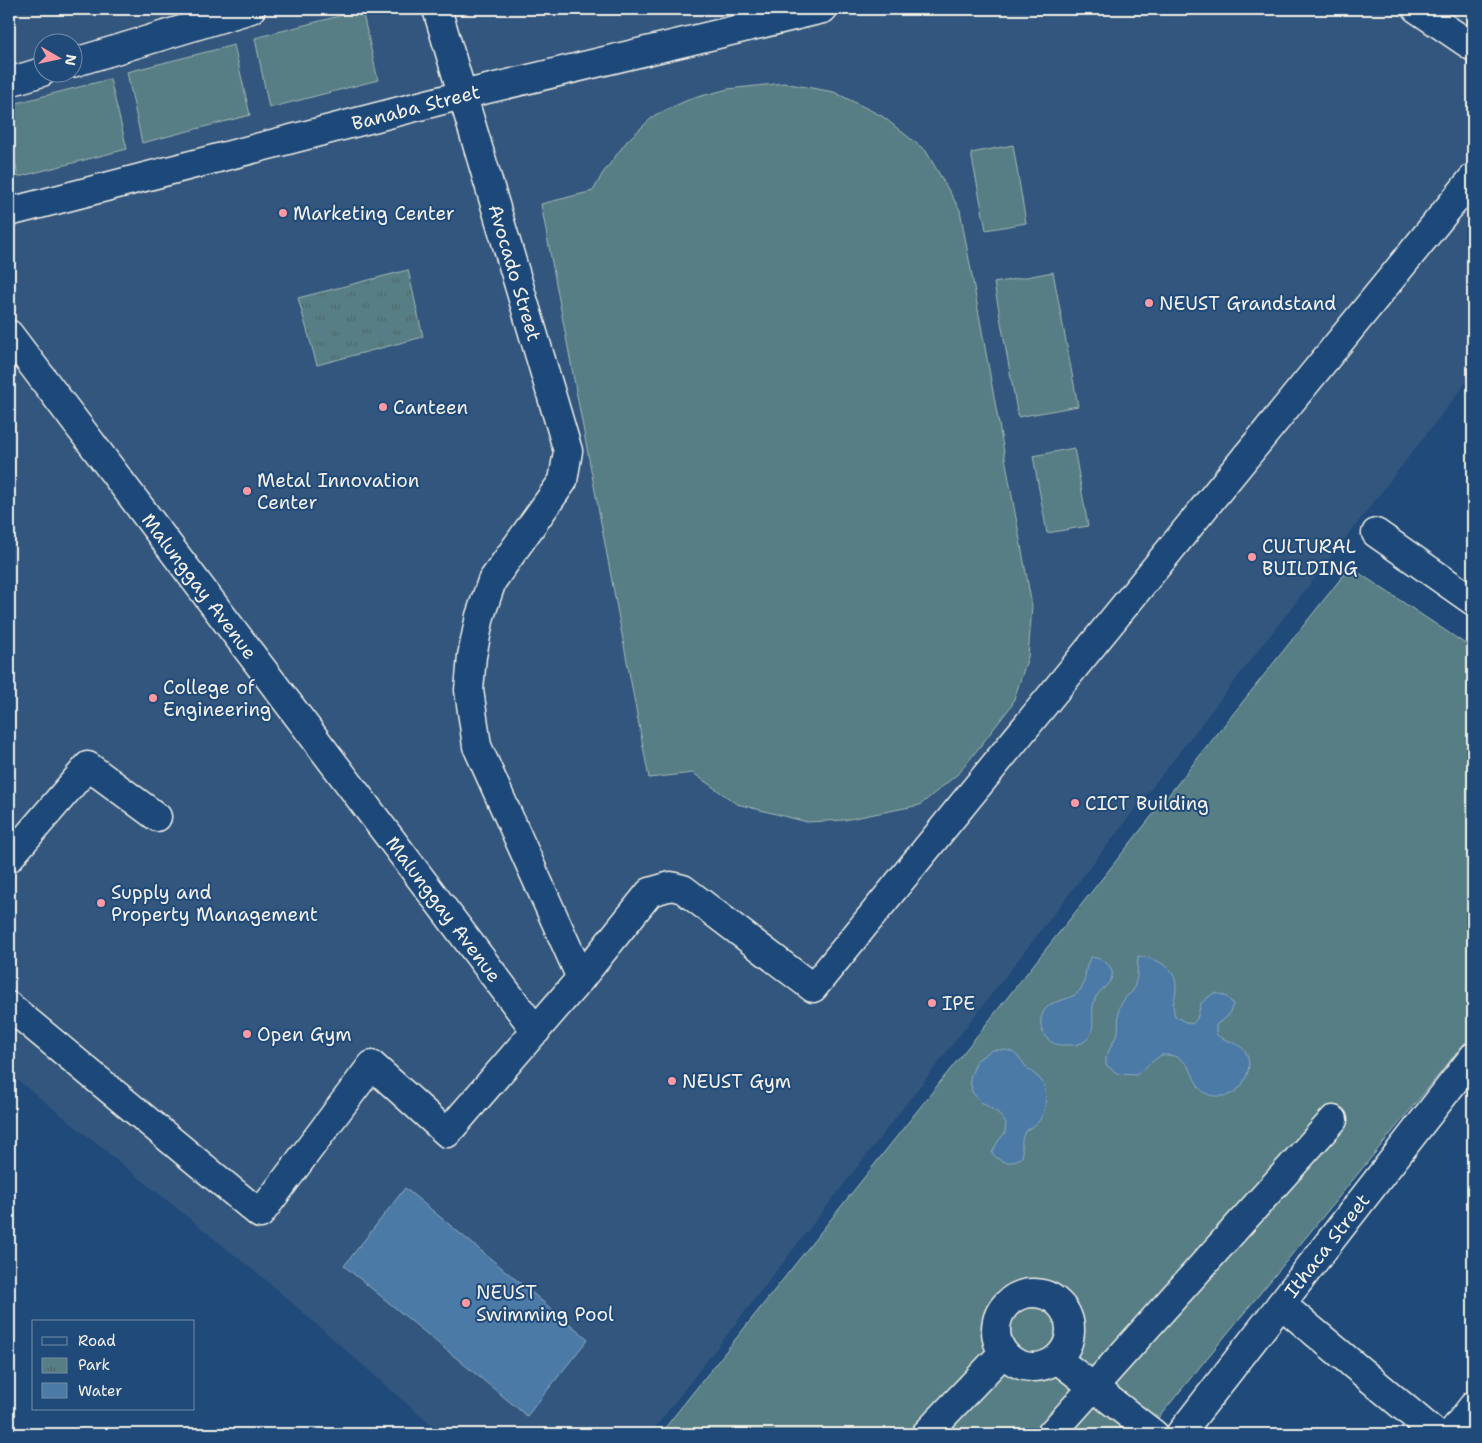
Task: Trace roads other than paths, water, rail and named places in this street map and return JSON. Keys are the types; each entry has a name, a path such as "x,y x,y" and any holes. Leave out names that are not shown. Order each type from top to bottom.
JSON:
{"street":[{"path":"82,60 251,9"},
{"name":"Avocado Street","path":"437,9 568,451 563,481 492,581 480,616 472,656 469,690 477,746 581,978"},
{"name":"Banaba Street","path":"9,212 462,95 823,9"},
{"path":"1417,9 1473,47"},
{"path":"9,82 32,75"},
{"path":"9,1006 260,1214 372,1066 447,1134 581,978 650,892 671,886 683,889 813,988 1473,178"},
{"name":"Malunggay Avenue","path":"9,334 536,1031"},
{"path":"1376,534 1473,601"},
{"path":"9,858 88,766 157,817"},
{"name":"Ithaca Street","path":"1180,1434 1473,1057"},
{"path":"1051,1434 1333,1120"},
{"path":"1037,1293 1049,1297 1059,1304 1066,1314 1070,1326 1069,1339 1057,1359 1046,1366 1028,1367 1012,1361 1003,1353 998,1342 996,1330 998,1318 1013,1299 1024,1294 1037,1293"},
{"path":"1281,1304 1436,1434"},
{"path":"926,1434 1003,1353"},
{"path":"1057,1359 1154,1434"},
{"path":"1451,1434 1473,1406"}],"water":[{"path":"1138,956 1152,959 1169,969 1175,981 1176,989 1173,1005 1175,1016 1185,1022 1192,1024 1197,1019 1201,1003 1214,993 1229,999 1233,1005 1228,1016 1216,1025 1216,1034 1243,1049 1248,1058 1247,1076 1236,1091 1223,1096 1212,1096 1205,1093 1184,1062 1174,1056 1161,1055 1136,1075 1118,1074 1106,1065 1106,1057 1118,1032 1119,1007 1133,991 1137,977"},
{"path":"1091,957 1100,959 1108,964 1111,968 1112,976 1093,1004 1093,1024 1090,1034 1085,1041 1079,1044 1055,1044 1043,1033 1042,1015 1051,1004 1071,997 1081,989"},
{"path":"992,1050 1010,1051 1016,1055 1042,1082 1045,1093 1046,1100 1041,1118 1025,1132 1023,1137 1022,1157 1010,1162 999,1159 992,1153 998,1141 1005,1133 1006,1123 998,1113 981,1102 972,1092 970,1078 977,1060"},
{"name":"NEUST Swimming Pool","path":"405,1188 588,1339 527,1416 344,1266"}],"place":[{"name":"Marketing Center","path":"283,213"},
{"name":"NEUST Grandstand","path":"1149,303"},
{"name":"Canteen","path":"383,407"},
{"name":"Metal Innovation Center","path":"247,491"},
{"name":"CULTURAL BUILDING","path":"1252,557"},
{"name":"College of Engineering","path":"153,698"},
{"name":"CICT Building","path":"1075,803"},
{"name":"Supply and Property Management","path":"101,903"},
{"name":"IPE","path":"932,1003"},
{"name":"Open Gym","path":"247,1034"},
{"name":"NEUST Gym","path":"672,1081"},
{"name":"NEUST Swimming Pool","path":"466,1303"}]}
